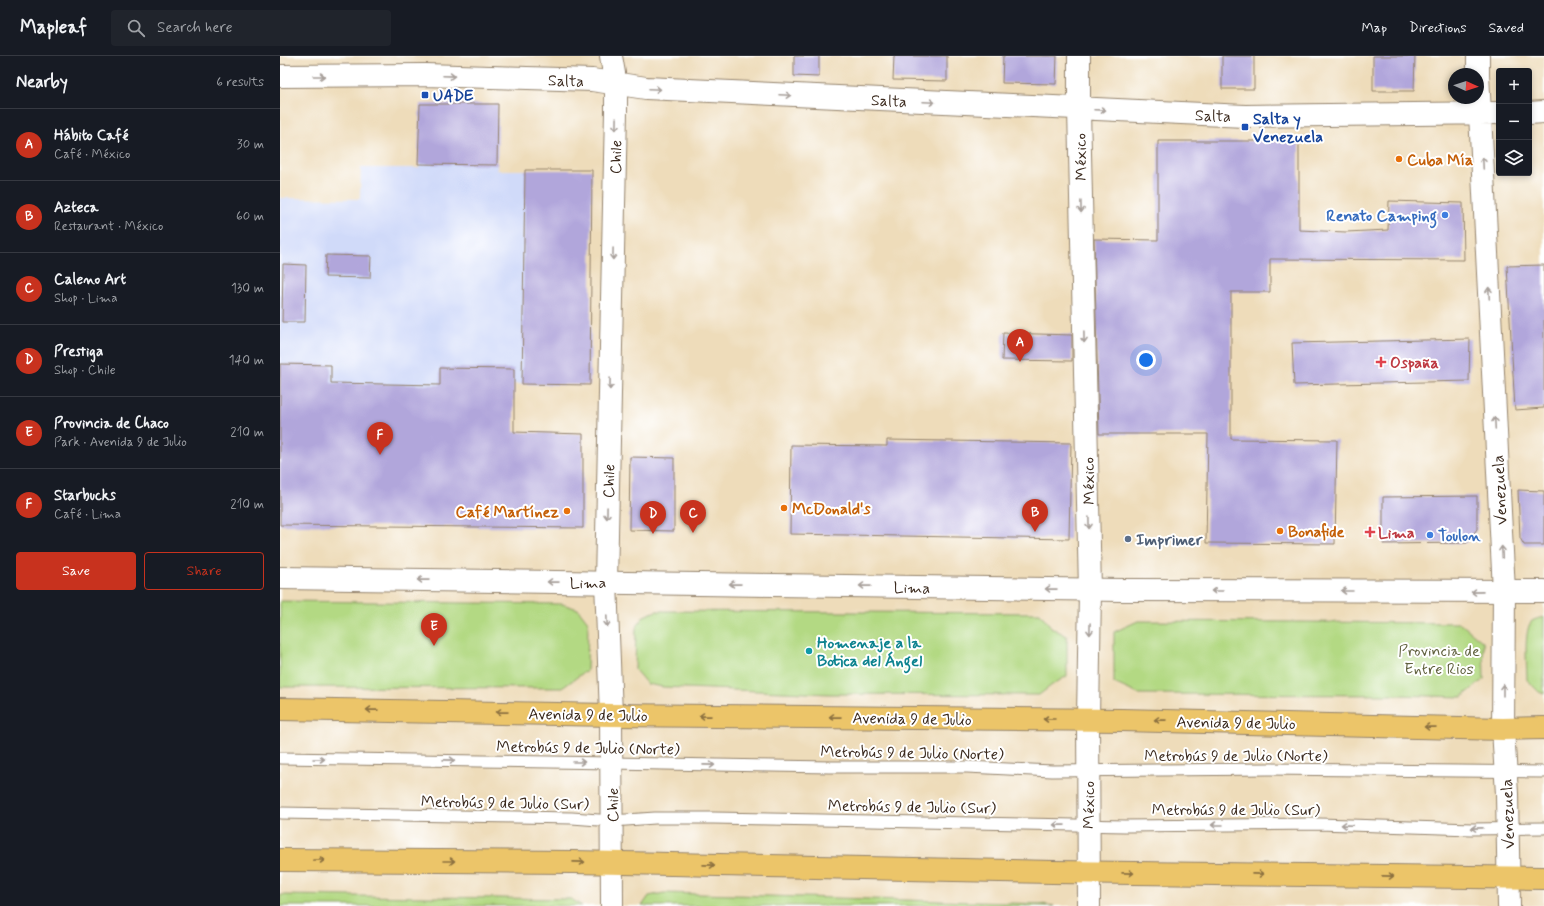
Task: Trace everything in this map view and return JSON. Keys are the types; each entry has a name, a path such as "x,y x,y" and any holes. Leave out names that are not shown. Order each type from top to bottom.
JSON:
{"highway":[{"name":"Avenida 9 de Julio","path":"280,709 611,715 1088,719 1503,729 1544,728"},
{"path":"280,860 611,862 1089,872 1544,878"}],"street":[{"name":"Chile","path":"611,56 616,85 606,582 612,763 612,906"},
{"name":"México","path":"1079,56 1090,590 1088,719 1089,906"},
{"name":"Venezuela","path":"1478,56 1478,68"},
{"name":"Salta","path":"280,76 425,75 592,80 616,85 646,88 1079,110 1245,116 1490,114"},
{"name":"Venezuela","path":"1484,94 1490,114 1504,591 1503,729 1509,906"},
{"path":"1532,113 1544,112"},
{"name":"Lima","path":"280,578 1090,590 1544,591"}],"lane":[{"name":"Metrobús 9 de Julio (Norte)","path":"280,758 830,767 967,766 1052,771 1268,769 1544,772"},
{"name":"Metrobús 9 de Julio (Sur)","path":"280,813 556,818 612,821 655,818 713,818 1088,825 1319,824 1472,829 1544,828"}],"shaded area":[{"path":"420,104 498,104 497,170 592,170 590,385 514,384 514,526 280,525 280,198 360,199 361,168 419,168"}],"green space":[{"path":"280,601 562,604 578,609 588,622 587,670 562,688 280,687"},
{"path":"656,611 1040,613 1052,628 1067,636 1067,676 1039,695 830,694 663,687 647,684 635,670 636,628 644,616"},
{"path":"1544,617 1544,694 1539,692 1527,680 1526,640 1529,625 1532,621"},
{"name":"Provincia de Entre Rios","path":"1138,621 1460,623 1483,642 1484,679 1462,697 1398,695 1138,694 1114,683 1114,632"},
{"path":"664,893 1041,904 1054,906 642,906 649,896"},
{"path":"280,895 571,899 582,906 280,906"}],"building":[{"path":"794,56 819,56 819,77 794,76"},
{"path":"894,56 947,56 947,81 893,80"},
{"path":"1003,56 1057,56 1056,84 1002,83"},
{"path":"1222,56 1254,56 1254,89 1222,89"},
{"path":"1373,56 1415,56 1414,91 1373,91"},
{"path":"420,104 498,104 497,165 418,164"},
{"path":"1158,141 1299,141 1299,230 1346,232 1388,230 1389,201 1463,203 1464,260 1270,259 1270,292 1231,292 1231,439 1337,440 1335,544 1206,543 1208,434 1099,434 1094,239 1158,240"},
{"path":"525,170 592,170 590,385 522,384"},
{"path":"326,255 371,256 370,278 325,277"},
{"path":"283,264 306,265 305,322 282,322"},
{"path":"1544,265 1544,408 1515,410 1507,266"},
{"path":"1003,333 1072,335 1072,361 1002,360"},
{"name":"Ospaña","path":"1470,339 1469,381 1294,385 1292,343"},
{"path":"280,364 331,365 331,383 440,385 440,368 514,369 514,432 583,434 583,528 280,525"},
{"path":"887,440 1071,443 1069,539 790,534 791,445 887,446"},
{"path":"630,457 674,458 674,531 629,530"},
{"path":"1518,490 1544,491 1544,545 1524,545 1520,538"},
{"path":"1477,496 1477,529 1467,543 1383,544 1383,497"}],"place":[{"name":"UADE","path":"425,95"},
{"name":"Salta y Venezuela","path":"1245,127"},
{"name":"Cuba Mía","path":"1399,159"},
{"name":"Renato Camping","path":"1445,215"},
{"name":"Hábito Café","path":"1020,362"},
{"name":"Ospaña","path":"1381,362"},
{"name":"Starbucks","path":"380,455"},
{"name":"McDonald's","path":"784,508"},
{"name":"Café Martínez","path":"567,511"},
{"name":"Bonafide","path":"1280,531"},
{"name":"Azteca","path":"1035,532"},
{"name":"Lima","path":"1370,532"},
{"name":"Caleno Art","path":"693,533"},
{"name":"Prestiga","path":"653,534"},
{"name":"Toulon","path":"1430,535"},
{"name":"Imprimer","path":"1128,539"},
{"name":"Provincia de Chaco","path":"434,646"},
{"name":"Homenaje a la Botica del Ángel","path":"809,651"}]}
